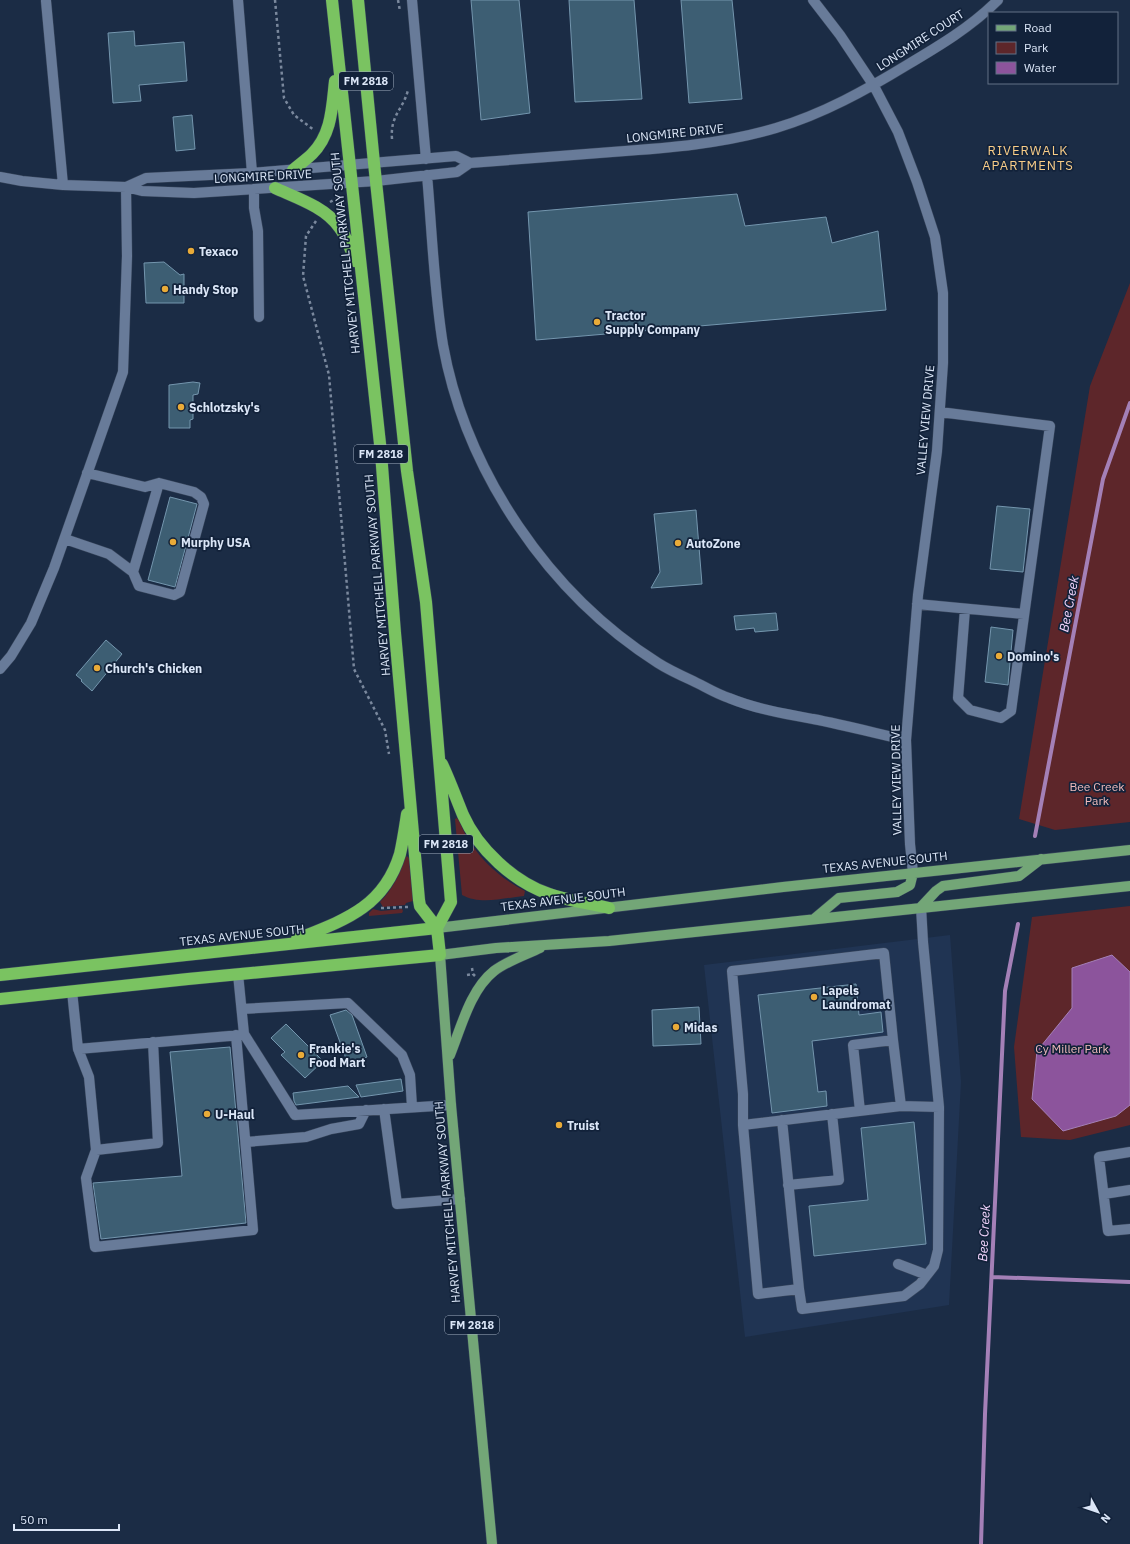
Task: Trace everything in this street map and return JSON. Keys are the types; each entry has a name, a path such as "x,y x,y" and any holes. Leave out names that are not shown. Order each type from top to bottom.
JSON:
{"highway":[{"name":"HARVEY MITCHELL PARKWAY SOUTH","path":"332,0 337,58 350,166 346,184 361,275 380,453 420,906 437,928 440,955"},
{"name":"FM 2818","path":"358,0 407,471 426,602 451,902 437,928"},
{"path":"293,170 312,154 328,129 337,58"},
{"path":"275,188 310,204 323,212 339,226 347,240 361,275"},
{"path":"438,756 464,816 474,834 504,869 530,886 550,895 609,908"},
{"path":"282,945 330,926 358,912 374,898 386,883 399,855 409,795"},
{"name":"TEXAS AVENUE SOUTH","path":"0,975 437,928"},
{"path":"0,1000 238,974 440,955"}],"main road":[{"name":"TEXAS AVENUE SOUTH","path":"437,928 913,873 1130,850"},
{"path":"921,907 936,891 943,886 1019,876 1041,859"},
{"path":"814,919 839,898 897,892 910,885 913,873"},
{"path":"440,955 496,948 609,941 1130,886"},
{"path":"448,1059 472,1000 481,984 494,971 546,945"},
{"name":"HARVEY MITCHELL PARKWAY SOUTH","path":"440,955 451,1106 492,1544"}],"street":[{"path":"238,0 252,173"},
{"path":"412,0 426,159"},
{"name":"VALLEY VIEW DRIVE","path":"813,0 840,35 874,86 898,132 917,182 935,237 943,293 943,363 937,450 922,554 906,740 910,844 913,873"},
{"name":"LONGMIRE COURT","path":"874,86 951,38 972,23 998,0"},
{"path":"46,1 63,185"},
{"name":"LONGMIRE DRIVE","path":"0,177 63,185 126,187 142,191 194,193 376,181 457,172 470,163 686,147 734,139 785,125 840,103 874,86"},
{"name":"LONGMIRE DRIVE","path":"126,187 146,178 252,173 456,156 470,163"},
{"path":"427,175 439,313 444,346 463,418 482,465 505,506 532,545 592,611 625,640 660,664 728,698 773,712 906,740"},
{"path":"0,669 31,623 65,539 123,372 127,256 126,187"},
{"path":"254,189 254,208 258,231 260,317"},
{"path":"940,412 1050,426 1011,711 1001,718 970,710 958,698 965,609"},
{"path":"65,539 109,554 133,572 139,586 174,595 180,592 204,504 201,497 194,492 159,483 145,487 87,473"},
{"path":"133,572 159,483"},
{"path":"917,604 1024,614"},
{"path":"782,1120 802,1309 904,1296 920,1284 934,1266 938,1250 939,1107 922,935 921,907"},
{"path":"799,1288 758,1294 743,1125 743,1094 732,971 884,953 901,1106"},
{"path":"72,991 78,1048 89,1077 96,1150 86,1178 95,1247 253,1230 240,1035 242,1009 238,974"},
{"path":"242,1009 348,1003 402,1055 410,1075 412,1107"},
{"path":"78,1048 240,1035"},
{"path":"240,1035 295,1115 412,1107 451,1106"},
{"path":"860,1111 854,1045 893,1040"},
{"path":"96,1150 158,1143 153,1042"},
{"path":"743,1125 901,1106 939,1107"},
{"path":"384,1109 397,1204 460,1199"},
{"path":"246,1142 306,1137 331,1129 359,1124 366,1110"},
{"path":"788,1185 838,1180 832,1114"},
{"path":"1130,1152 1099,1157 1108,1231 1130,1229"},
{"path":"1104,1194 1130,1190"},
{"path":"898,1264 927,1275"}],"path":[{"path":"275,0 284,98 294,115 324,137"},
{"path":"398,0 401,16"},
{"path":"392,139 391,129 394,118 408,91 407,84"},
{"path":"346,184 341,196 329,202 306,236 303,276 329,375 354,669 385,730 389,754"},
{"path":"378,906 383,909 413,907"},
{"path":"468,975 473,974"}],"shaded area":[{"path":"950,935 961,1082 949,1305 745,1337 704,965"}],"green space":[{"name":"Bee Creek Park","path":"1130,283 1130,822 1055,830 1019,819 1090,386"},
{"path":"457,818 478,853 500,875 525,891 524,896 476,900 462,895 455,819"},
{"path":"407,856 409,858 413,901 406,903 405,905 383,907 380,902 395,882"},
{"name":"Cy Miller Park","path":"1130,906 1130,1125 1070,1140 1021,1137 1014,1047 1032,917"},
{"path":"373,909 381,911 402,909 403,911 402,913 369,916 369,913"}],"water":[{"path":"1112,955 1130,972 1130,1105 1116,1116 1063,1131 1032,1099 1037,1051 1072,1008 1072,968"}],"building":[{"path":"471,0 519,0 530,113 481,120"},
{"path":"569,0 634,0 642,99 575,102"},
{"path":"681,0 732,0 742,99 689,103"},
{"path":"134,31 135,46 184,42 187,81 139,85 141,101 113,103 108,33"},
{"path":"192,115 195,149 176,151 173,117"},
{"path":"737,194 745,226 826,217 832,243 878,231 886,310 536,340 528,212"},
{"name":"Handy Stop","path":"164,262 180,275 184,274 184,303 146,303 144,263"},
{"name":"Schlotzsky's","path":"193,382 200,383 198,394 193,395 193,419 190,420 190,428 169,428 169,385"},
{"name":"Murphy USA","path":"170,497 197,504 175,587 148,580"},
{"path":"997,506 1030,509 1023,572 990,569"},
{"name":"AutoZone","path":"696,510 702,584 651,588 660,572 654,514"},
{"path":"776,613 778,630 755,632 754,628 736,630 734,616"},
{"name":"Domino's","path":"991,627 1013,630 1008,685 985,682"},
{"name":"Church's Chicken","path":"106,640 122,654 92,691 76,675"},
{"path":"856,984 859,1015 881,1012 883,1032 812,1041 818,1092 826,1091 827,1106 772,1113 758,995"},
{"name":"Midas","path":"699,1007 701,1044 653,1046 652,1010"},
{"path":"346,1010 352,1015 367,1057 348,1064 330,1015"},
{"path":"286,1024 323,1061 305,1078 281,1055 285,1052 271,1038"},
{"name":"U-Haul","path":"230,1047 246,1223 101,1239 93,1183 182,1176 170,1052"},
{"path":"401,1079 403,1091 361,1097 356,1085"},
{"path":"348,1086 359,1097 296,1105 294,1101 293,1093"},
{"path":"914,1122 926,1244 814,1256 809,1206 868,1200 861,1128"}],"waterway":[{"name":"Bee Creek","path":"1035,836 1103,479 1130,403"},
{"name":"Bee Creek","path":"981,1544 985,1414 1005,991 1018,924"},
{"path":"992,1277 1130,1282"}],"place":[{"name":"Texaco","path":"191,251"},
{"name":"Handy Stop","path":"165,289"},
{"name":"Tractor Supply Company","path":"597,322"},
{"name":"Schlotzsky's","path":"181,407"},
{"name":"Murphy USA","path":"173,542"},
{"name":"AutoZone","path":"678,543"},
{"name":"Domino's","path":"999,656"},
{"name":"Church's Chicken","path":"97,668"},
{"name":"Lapels Laundromat","path":"814,997"},
{"name":"Midas","path":"676,1027"},
{"name":"Frankie's Food Mart","path":"301,1055"},
{"name":"U-Haul","path":"207,1114"},
{"name":"Truist","path":"559,1125"}],"district":[{"name":"RIVERWALK APARTMENTS","path":"1028,158"}]}
